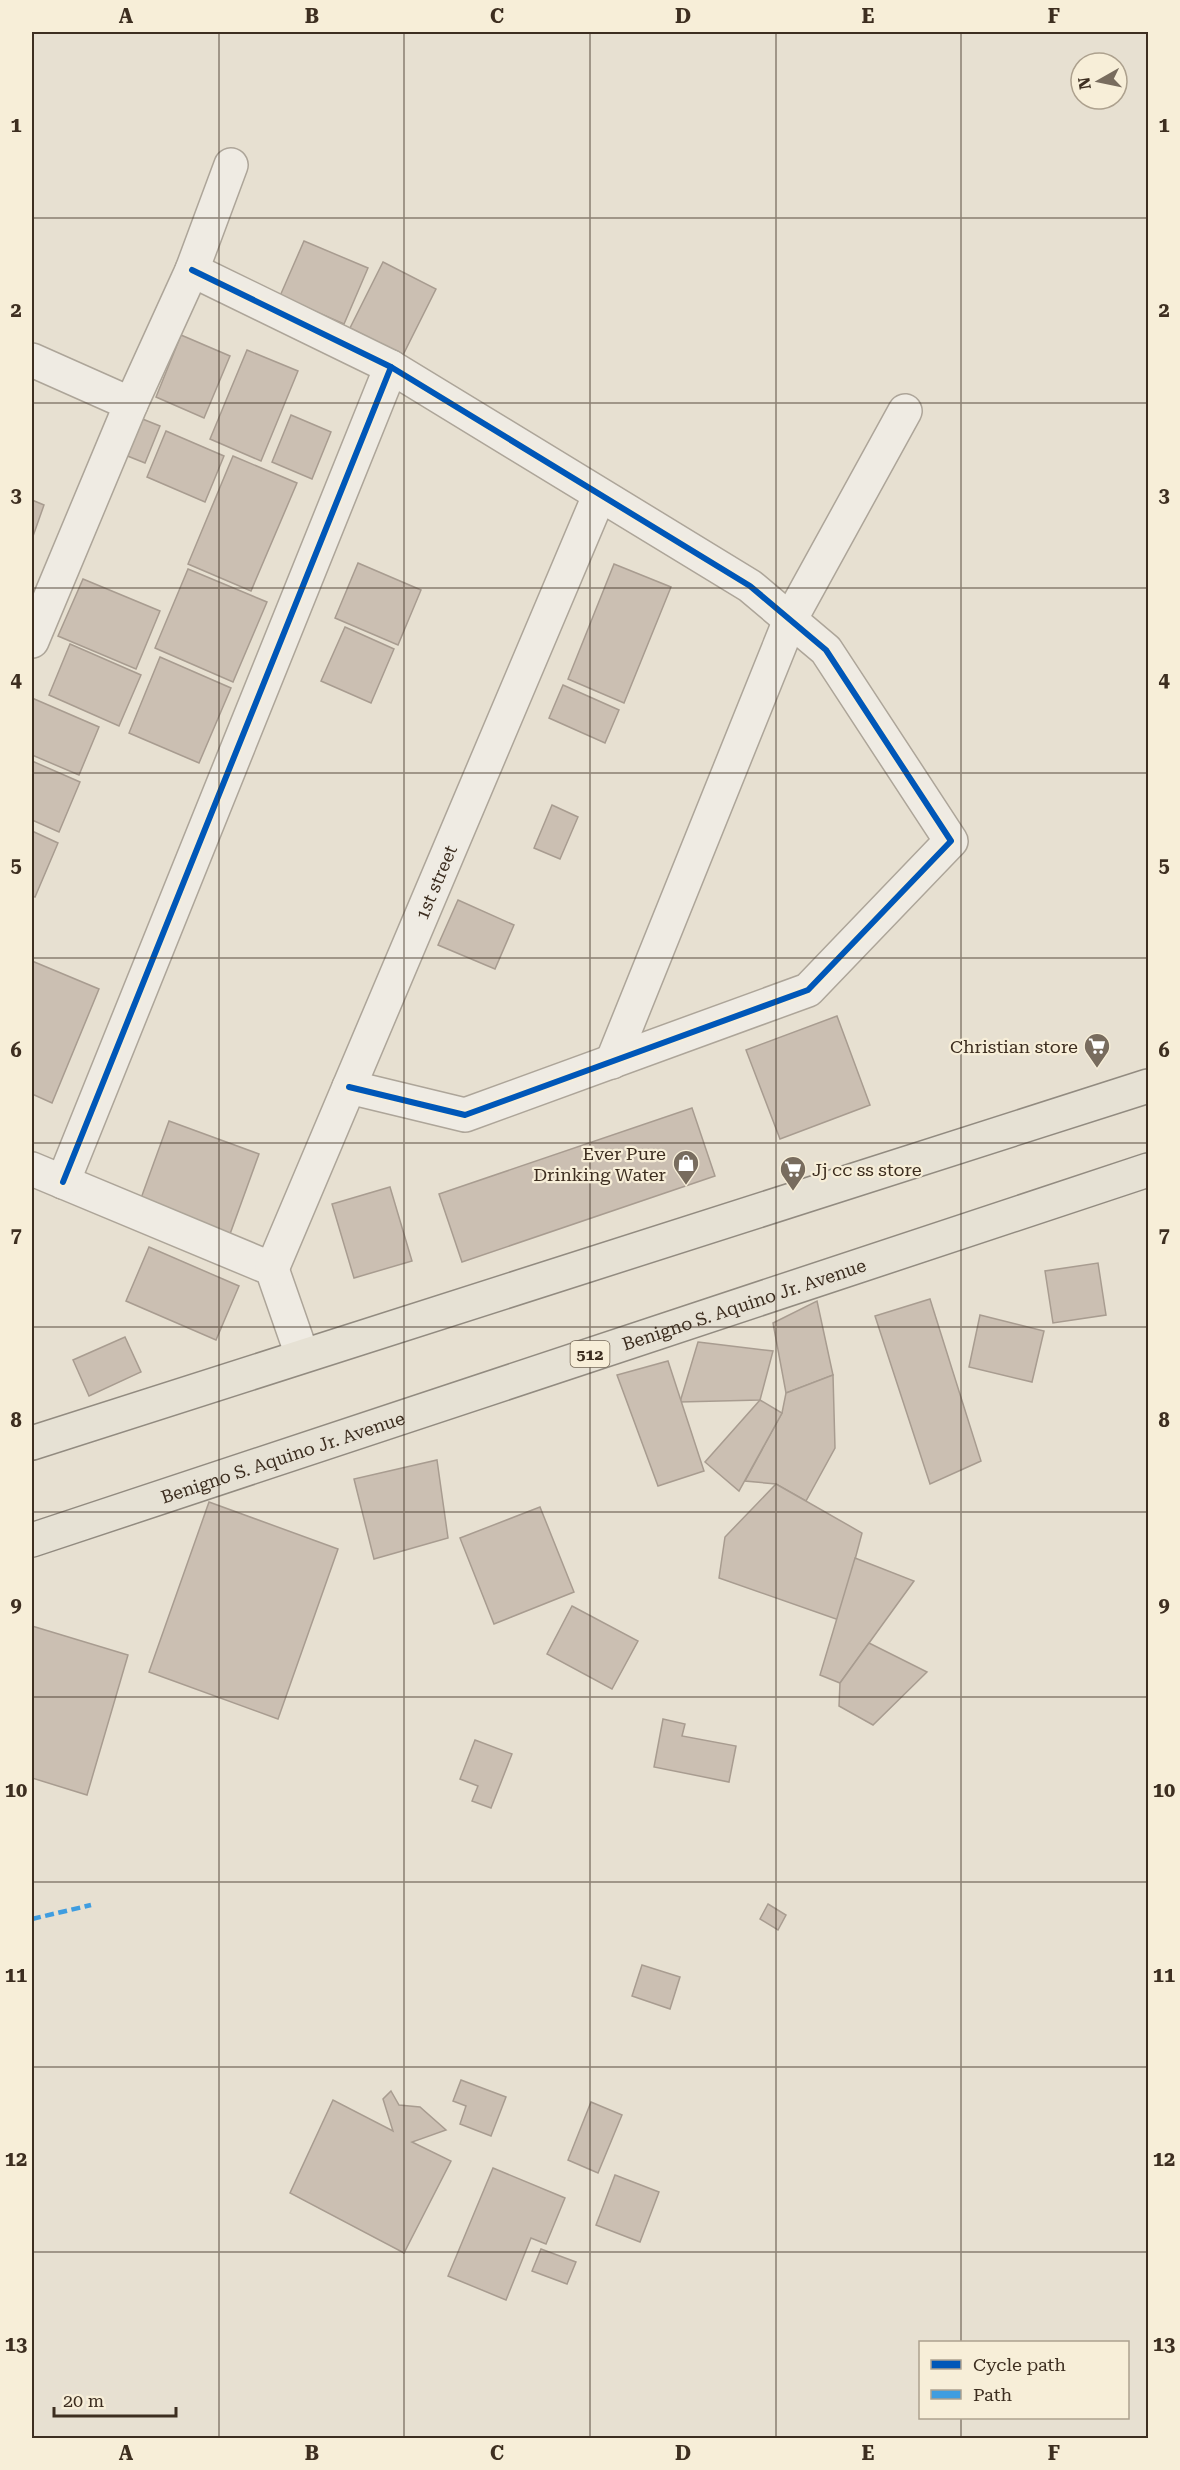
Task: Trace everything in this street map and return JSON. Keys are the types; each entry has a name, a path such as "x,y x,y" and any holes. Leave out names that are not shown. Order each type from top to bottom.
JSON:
{"main road":[{"path":"32,1443 1149,1086"},
{"name":"Benigno S. Aquino Jr. Avenue","path":"32,1540 1149,1170"}],"street":[{"path":"32,641 131,404 192,270 231,165"},
{"path":"192,270 391,367 599,496 750,586 826,650 951,841 808,990 465,1115 349,1087"},
{"path":"32,360 131,404"},
{"path":"63,1182 391,367"},
{"path":"612,1062 790,620 905,411"},
{"name":"1st street","path":"272,1269 599,496"},
{"path":"32,1169 272,1269 302,1355"}],"building":[{"path":"304,241 368,268 344,324 280,296"},
{"path":"383,262 436,289 403,355 350,328"},
{"path":"181,335 230,356 204,418 156,397"},
{"path":"247,350 298,371 261,461 210,439"},
{"path":"291,415 331,432 312,479 272,462"},
{"path":"135,416 160,426 145,463 120,453"},
{"path":"166,431 224,456 205,502 147,477"},
{"path":"233,456 297,483 251,591 188,564"},
{"path":"32,500 44,505 32,539"},
{"path":"358,563 421,590 398,645 335,618"},
{"path":"614,564 671,587 624,703 568,679"},
{"path":"188,569 267,602 233,682 155,648"},
{"path":"83,579 160,611 136,669 58,636"},
{"path":"345,627 394,649 371,703 321,681"},
{"path":"70,644 141,675 119,726 49,695"},
{"path":"160,657 231,688 199,763 129,733"},
{"path":"563,685 619,710 605,743 549,718"},
{"path":"32,698 99,727 79,775 32,755"},
{"path":"32,761 80,782 59,832 32,820"},
{"path":"552,805 578,817 560,859 534,848"},
{"path":"32,831 58,843 35,897 32,896"},
{"path":"458,900 514,925 495,969 438,945"},
{"path":"32,961 99,989 52,1103 32,1094"},
{"path":"837,1016 870,1105 780,1139 746,1050"},
{"path":"692,1108 715,1176 462,1262 439,1194"},
{"path":"169,1121 259,1154 230,1234 140,1201"},
{"path":"390,1187 412,1261 354,1278 332,1204"},
{"path":"149,1247 239,1286 216,1340 126,1301"},
{"path":"1098,1263 1106,1315 1053,1323 1045,1271"},
{"path":"930,1299 981,1461 930,1484 875,1316"},
{"path":"817,1301 833,1375 786,1393 773,1323"},
{"path":"980,1315 1044,1331 1032,1382 969,1367"},
{"path":"125,1337 141,1372 89,1396 73,1360"},
{"path":"698,1342 773,1351 760,1400 680,1402"},
{"path":"668,1361 704,1471 658,1486 617,1375"},
{"path":"833,1375 835,1448 806,1501 776,1484 745,1481 782,1413 786,1393"},
{"path":"760,1400 782,1413 739,1491 705,1462"},
{"path":"437,1460 448,1538 374,1559 354,1479"},
{"path":"776,1484 862,1533 839,1620 719,1578 725,1537"},
{"path":"209,1502 338,1549 278,1719 149,1672"},
{"path":"540,1507 574,1592 494,1624 460,1538"},
{"path":"855,1558 914,1581 840,1683 820,1675"},
{"path":"572,1606 638,1641 612,1689 547,1654"},
{"path":"32,1626 128,1655 87,1795 32,1778"},
{"path":"869,1643 927,1672 873,1725 839,1706 840,1683"},
{"path":"663,1719 685,1724 682,1736 736,1746 729,1782 654,1767"},
{"path":"475,1740 512,1754 491,1808 472,1801 478,1786 460,1779"},
{"path":"768,1904 786,1915 778,1930 760,1919"},
{"path":"642,1965 680,1977 670,2009 632,1996"},
{"path":"461,2080 506,2097 491,2136 460,2124 466,2106 453,2101"},
{"path":"391,2091 399,2105 420,2107 446,2130 412,2142 451,2161 404,2253 290,2193 333,2100 393,2131 383,2099"},
{"path":"591,2102 622,2115 598,2173 568,2160"},
{"path":"493,2168 565,2198 546,2244 531,2238 506,2300 448,2276"},
{"path":"615,2175 659,2192 640,2242 596,2225"},
{"path":"541,2249 576,2262 567,2284 532,2271"}],"marked path":[{"path":"32,1919 91,1905"}],"cycle path":[{"path":"192,270 391,367 750,586 826,650 951,841 808,990 465,1115 349,1087"},
{"path":"63,1182 391,367"}],"place":[{"name":"Christian store","path":"1097,1069"},
{"name":"Ever Pure Drinking Water","path":"686,1186"},
{"name":"Jj cc ss store","path":"793,1192"}]}
